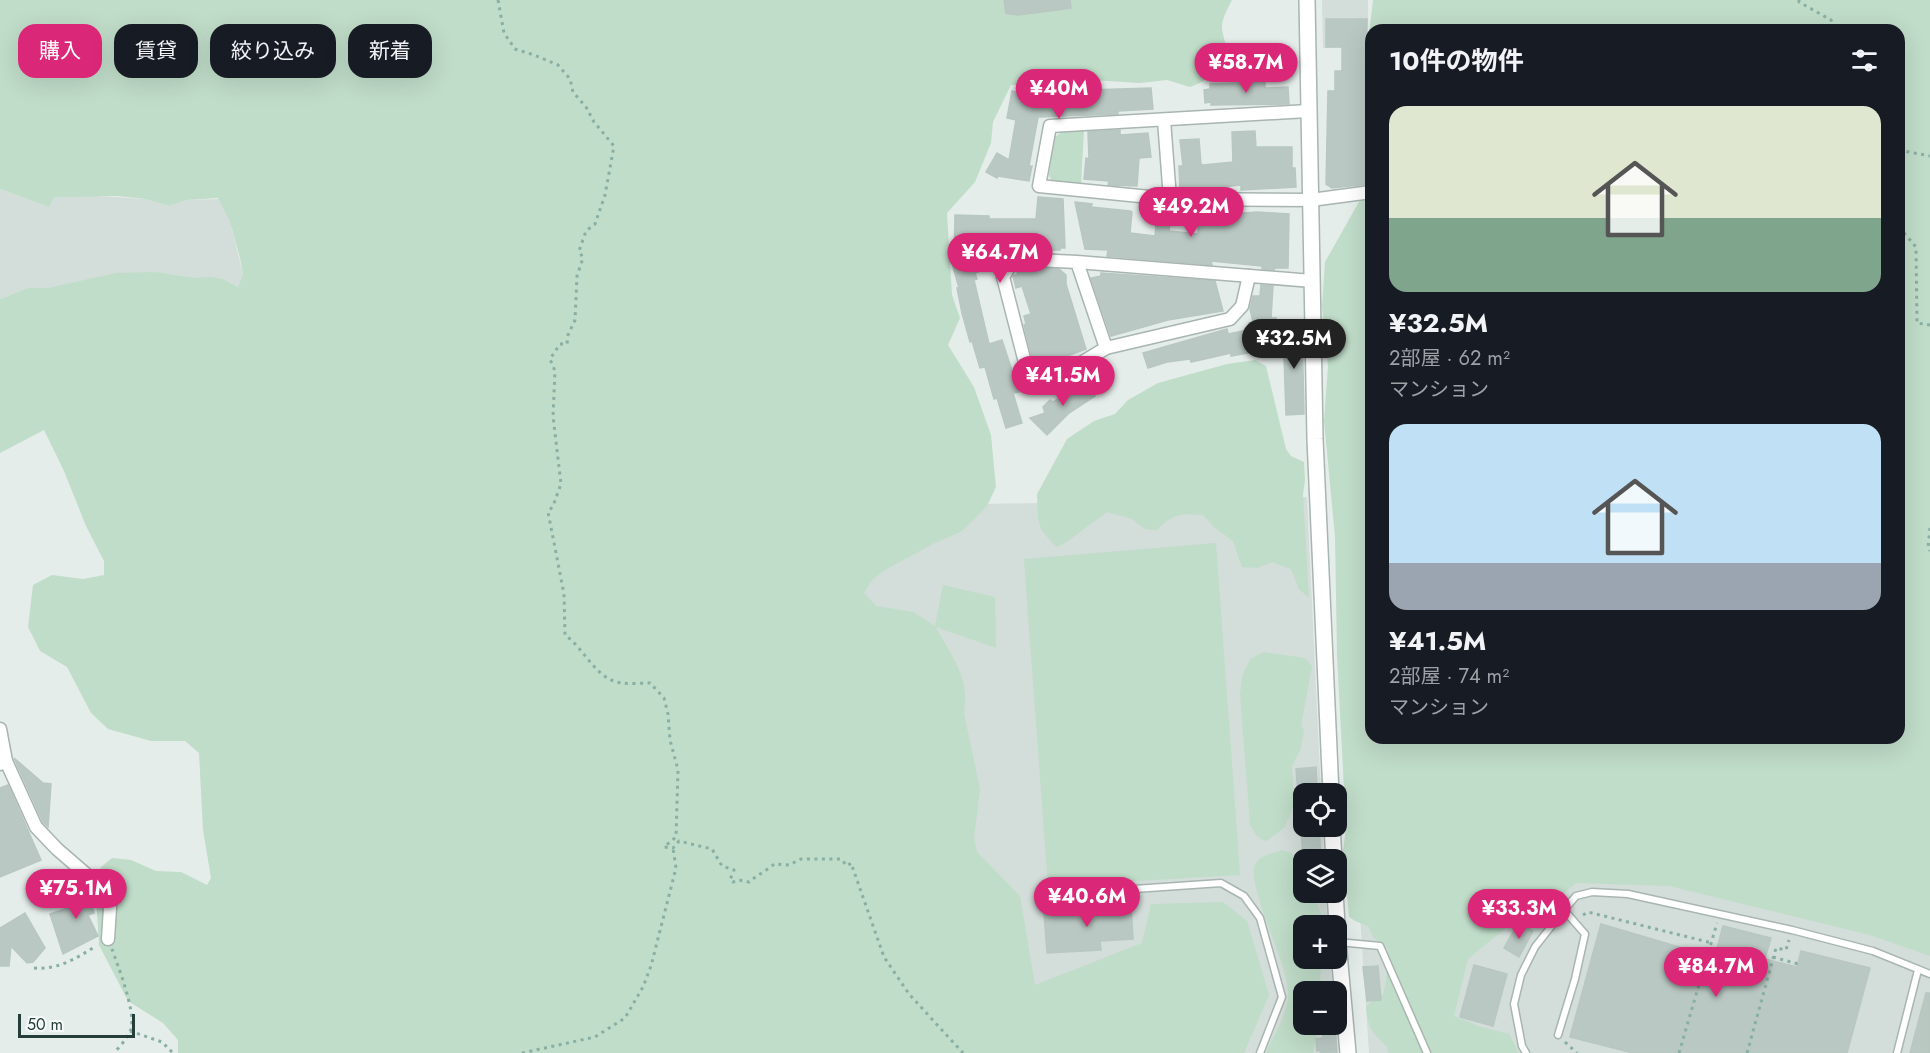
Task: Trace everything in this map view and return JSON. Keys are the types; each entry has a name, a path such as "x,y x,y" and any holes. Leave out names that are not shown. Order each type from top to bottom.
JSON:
{"street":[{"path":"1307,0 1316,485 1330,783"},
{"path":"1308,111 1050,126 1039,186 1170,199 1311,200 1365,193"},
{"path":"1164,120 1170,199"},
{"path":"1249,276 1242,306 1230,319 1106,348 1053,380 1036,385 1029,378 1003,277 1014,259 1077,262 1312,281"},
{"path":"1077,262 1106,348"},
{"path":"0,729 3,763 36,827 57,849 102,888 110,908 108,939"},
{"path":"1340,969 1348,1053"}],"lane":[{"path":"1062,894 1221,883 1244,896 1260,918 1282,998 1260,1053"},
{"path":"1526,1053 1522,1046 1514,1004 1521,975 1535,947 1564,910 1576,896 1592,892 1628,894 1792,930 1873,951 1930,974"},
{"path":"1558,1035 1575,979 1585,934 1564,910"},
{"path":"1347,943 1380,946 1427,1053"},
{"path":"1897,1053 1918,970"}],"path":[{"path":"498,0 504,33 515,49 558,65 570,79 573,92 586,107 594,123 614,146 605,195 595,224 586,231 579,251 583,258 577,276 575,320 568,334 567,344 560,344 550,358 555,370 553,416 561,484 553,506 548,512 564,594 565,635 574,641 598,672 620,683 650,683 664,698 670,740 678,770 676,837 664,847 673,848"},
{"path":"1799,0 1831,20 1833,24"},
{"path":"1905,151 1930,156"},
{"path":"1905,234 1916,247 1917,323 1930,325"},
{"path":"1930,528 1928,548 1930,551"},
{"path":"522,1053 595,1037 625,1018 651,966 676,868 673,848 679,841 712,849 722,866 734,870 729,880 733,882 739,880 749,882 774,864 789,865 801,859 841,859 847,866 851,863 884,957 909,994 963,1053"},
{"path":"1574,922 1587,912 1712,943"},
{"path":"1679,1053 1717,923"},
{"path":"1747,1053 1776,948 1786,950 1792,930"},
{"path":"34,968 48,969 75,960 108,939 124,981 132,1023 130,1031 114,1053"},
{"path":"1773,957 1798,964"},
{"path":"130,1031 162,1042 173,1053"},
{"path":"1558,1035 1577,1053"}],"shaded area":[{"path":"1322,0 1368,0 1365,48 1323,48"},
{"path":"0,189 49,207 53,197 80,195 146,199 169,206 186,200 220,199 230,222 243,274 238,287 223,279 196,278 157,272 48,288 28,288 0,299"},
{"path":"1307,497 1321,783 1293,783 1293,837 1323,837 1324,849 1293,849 1293,903 1326,903 1327,915 1293,915 1293,969 1331,969 1332,981 1293,981 1293,1035 1337,1035 1338,1053 522,1053 898,506"},
{"path":"1352,791 1930,893 1930,1053 1369,1053"}],"green space":[{"path":"0,0 1232,0 1222,24 1226,46 1223,61 1210,77 1190,87 1167,80 1140,83 1090,80 1073,84 1011,85 993,122 991,143 975,182 947,213 952,295 960,318 948,345 974,387 991,435 996,487 987,506 962,531 883,571 872,580 864,593 876,606 913,612 935,626 943,585 995,597 996,648 936,627 958,668 964,685 964,715 980,789 974,839 977,852 1020,896 1035,985 1142,943 1151,904 1223,902 1247,921 1269,995 1244,1053 178,1053 178,1040 163,1023 128,1001 99,945 95,880 101,867 112,858 131,860 156,871 181,872 207,885 211,878 203,830 199,753 185,741 151,741 108,729 91,713 67,667 40,651 28,627 33,585 52,575 83,579 104,575 104,561 44,430 0,453 0,299 28,288 48,288 116,273 157,272 196,278 210,277 223,279 238,287 243,274 240,258 230,222 218,198 186,200 169,206 146,199 117,196 54,197 49,207 0,189"},
{"path":"1373,0 1930,0 1930,956 1870,935 1669,886 1576,883 1536,918 1519,917 1468,959 1454,1016 1481,1027 1509,1034 1519,1053 1389,1053 1372,1030 1366,1007 1378,995 1383,995 1388,949 1373,937 1368,926 1349,917 1347,849 1343,849 1345,837 1347,837 1347,783 1344,783 1337,655 1335,537 1324,421 1328,366 1322,307 1325,262 1360,200 1365,200 1365,744 1905,744 1905,24 1370,24"},
{"path":"1064,130 1084,131 1081,185 1052,182 1049,175 1054,138"},
{"path":"1255,360 1266,366 1286,449 1291,456 1304,462 1303,495 1309,598 1299,589 1291,569 1272,562 1257,568 1242,567 1233,541 1214,527 1203,515 1178,516 1156,530 1145,529 1132,519 1107,512 1056,547 1042,531 1038,519 1037,494 1067,439 1094,421 1115,414 1128,400 1158,383 1227,364"},
{"path":"1216,543 1240,875 1048,886 1024,559"},
{"path":"1264,652 1305,658 1312,666 1301,726 1304,730 1301,748 1292,766 1293,808 1284,828 1264,841 1256,835 1250,825 1240,694 1242,677 1250,659"},
{"path":"1282,850 1292,853 1293,903 1316,903 1321,913 1321,915 1293,915 1293,969 1321,969 1321,981 1293,981 1293,1035 1317,1035 1313,1053 1266,1053 1283,1016 1288,993 1282,963 1256,889 1255,865 1267,855"}],"building":[{"path":"1004,0 1070,0 1071,8 1018,15 1006,13"},
{"path":"1326,19 1367,19 1365,24 1365,184 1332,188 1326,184 1328,91 1335,91 1335,71 1342,71 1342,47 1326,47"},
{"path":"1265,82 1265,88 1288,87 1289,104 1211,105 1211,102 1205,103 1204,90 1210,89 1210,84"},
{"path":"1151,88 1153,109 1118,111 1118,114 1038,117 1029,166 1032,166 1029,181 998,176 997,178 986,172 997,153 1009,160 1016,120 1007,118 1012,91 1048,98 1048,94 1057,94 1056,91"},
{"path":"1120,130 1120,135 1148,133 1151,157 1139,158 1137,186 1108,185 1109,181 1084,179 1086,158 1089,159 1088,132"},
{"path":"1255,131 1256,147 1292,147 1292,168 1295,168 1296,187 1241,190 1241,185 1180,191 1179,166 1183,166 1180,140 1199,139 1201,164 1203,165 1233,162 1232,132"},
{"path":"1038,197 1063,199 1065,248 1017,250 1017,246 988,244 988,249 973,248 980,271 975,273 977,279 974,280 989,344 1002,340 1019,392 1013,393 1022,423 1006,428 997,398 994,399 985,367 980,368 972,341 970,342 962,313 957,288 959,288 952,263 954,262 955,215 989,216 989,219 1036,219"},
{"path":"1075,202 1092,204 1091,207 1130,211 1132,212 1130,233 1155,236 1157,213 1171,214 1169,231 1198,234 1198,211 1216,211 1216,215 1258,212 1289,214 1288,268 1275,268 1274,270 1262,269 1262,266 1211,261 1212,265 1107,256 1108,250 1085,249"},
{"path":"1031,268 1059,269 1066,275 1066,284 1086,349 1056,360 1059,367 1040,374 1038,368 1035,369 1024,325 1026,324 1024,316 1031,314 1022,286 1016,288 1013,276 1018,274 1017,272"},
{"path":"1101,273 1215,281 1223,311 1168,320 1111,336 1091,278 1101,276"},
{"path":"1261,285 1273,286 1271,318 1276,318 1265,353 1258,351 1231,356 1231,353 1191,362 1190,359 1167,362 1148,368 1143,353 1227,329 1228,334 1248,330 1249,323 1253,322 1250,309 1253,296 1260,296"},
{"path":"1302,326 1304,414 1286,415 1283,327"},
{"path":"1084,381 1095,396 1069,413 1047,435 1030,418 1045,413 1043,407 1050,400 1053,402"},
{"path":"14,758 43,783 51,784 48,827 43,822"},
{"path":"1316,767 1317,783 1297,783 1296,769"},
{"path":"8,785 41,860 0,877 0,788"},
{"path":"1302,837 1320,837 1320,849 1302,849"},
{"path":"82,882 94,892 95,898 90,900 94,913 88,915 98,936 63,954 50,914 77,905 72,884"},
{"path":"1131,906 1133,939 1100,941 1101,950 1047,953 1044,912"},
{"path":"25,913 45,948 33,962 27,963 11,946 9,966 0,966 0,928"},
{"path":"1518,923 1533,931 1519,957 1504,948"},
{"path":"1601,924 1686,949 1684,956 1713,964 1723,926 1771,938 1765,959 1797,967 1801,951 1870,968 1847,1053 1633,1053 1570,1037"},
{"path":"1474,965 1507,974 1493,1026 1460,1017"},
{"path":"1378,966 1381,1000 1367,1001 1363,967"},
{"path":"1926,993 1930,993 1930,1053 1910,1053"},
{"path":"1323,1035 1336,1035 1337,1053 1317,1051 1316,1039 1323,1038"}]}
